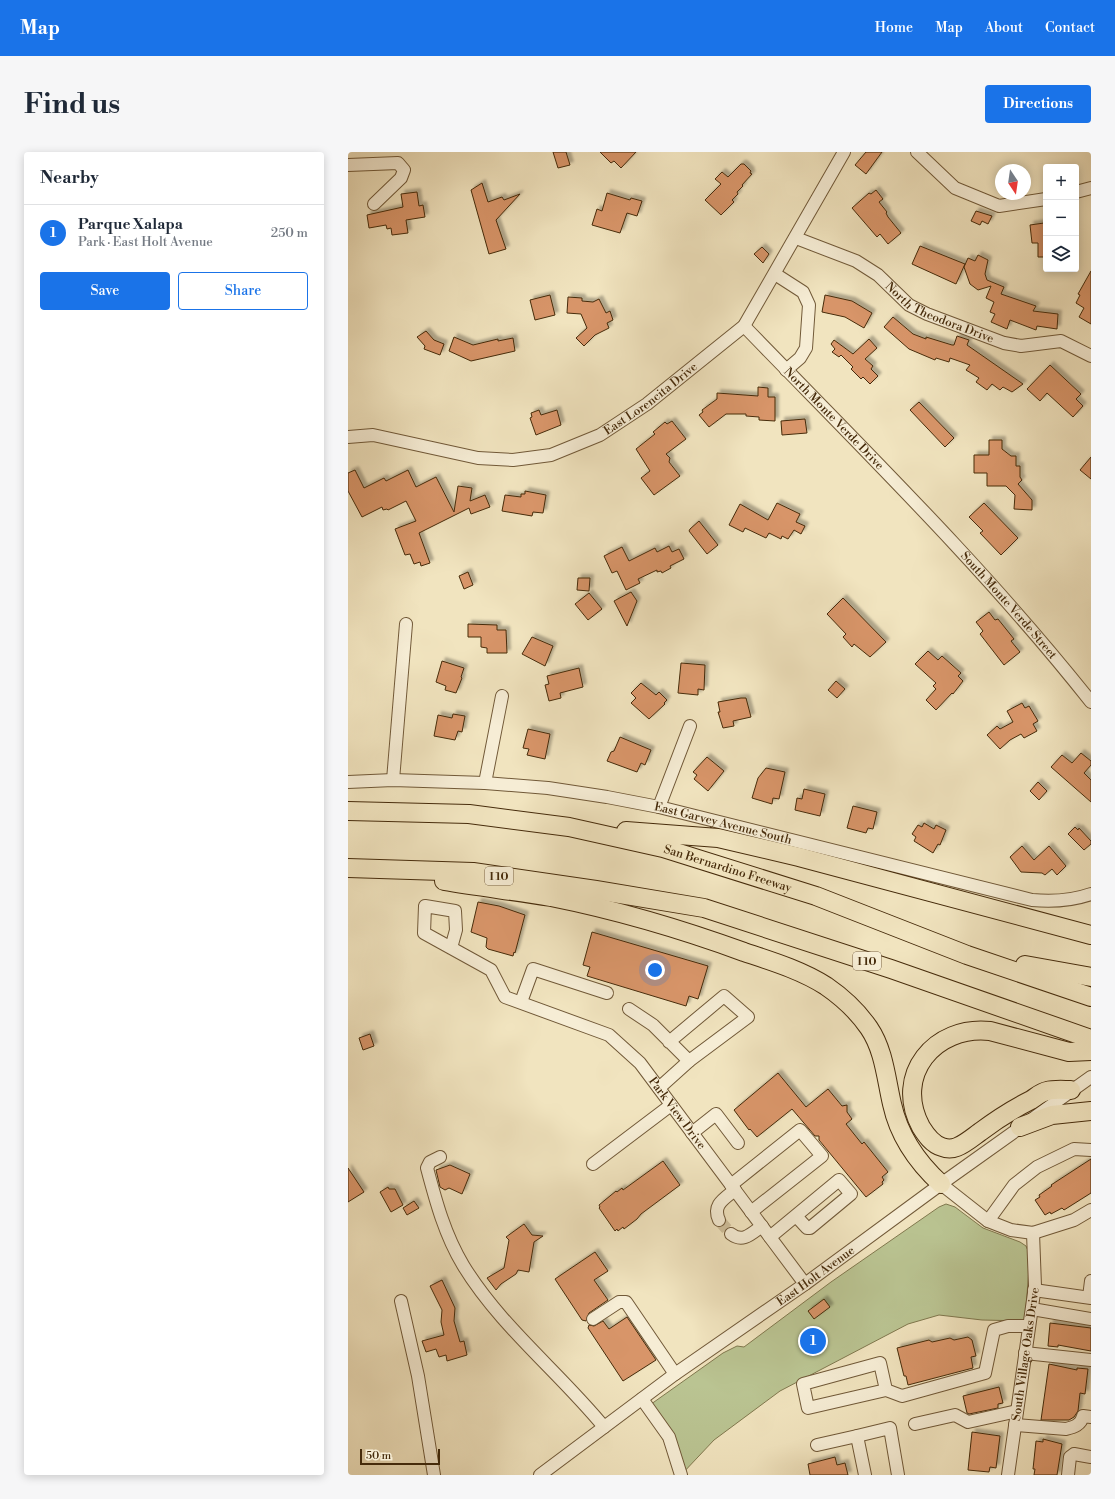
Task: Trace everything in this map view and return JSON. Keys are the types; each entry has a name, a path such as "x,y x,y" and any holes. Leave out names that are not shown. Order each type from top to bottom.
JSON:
{"highway":[{"name":"San Bernardino Freeway","path":"348,811 469,814 569,827 663,848 816,896 967,956 1091,997"},
{"path":"569,827 718,838 799,857 1091,935"},
{"path":"350,868 551,898 641,919 696,934 786,967 825,985 841,997 869,1029 882,1055 892,1105 902,1134 925,1169 941,1184"},
{"name":"I 10","path":"350,868 473,872 704,908 891,969 1089,1042"},
{"path":"967,956 1091,977"},
{"path":"1071,1090 1047,1091 1005,1113 964,1144 949,1149 936,1145 931,1140 921,1127 912,1102 913,1084 919,1064 934,1046 953,1035 977,1030 990,1031 1069,1052 1089,1042"},
{"path":"1020,1127 1052,1114 1091,1111"}],"street":[{"name":"East Lorencita Drive","path":"348,437 373,435 478,458 513,460 550,455 600,435 647,404 744,326 796,238 844,152"},
{"path":"918,152 954,188 999,206 1043,199"},
{"path":"348,165 398,163 404,170 401,178 374,204"},
{"path":"1079,191 1091,188"},
{"name":"North Theodora Drive","path":"796,238 856,261 878,275 909,304 928,314 1004,343 1021,346 1061,341 1091,356"},
{"path":"775,274 803,292 809,305 806,348 800,358 786,370"},
{"name":"North Monte Verde Drive","path":"744,326 923,511"},
{"name":"South Monte Verde Street","path":"923,511 1016,610 1091,702"},
{"path":"393,780 406,624"},
{"path":"485,783 502,696"},
{"path":"659,807 690,726"},
{"name":"East Garvey Avenue South","path":"348,782 393,780 485,783 578,792 659,807 1032,900 1051,902 1070,900 1091,894"},
{"name":"Park View Drive","path":"451,948 491,970 506,996 609,1035 640,1063 805,1284"},
{"path":"521,1002 533,969 606,993"},
{"path":"659,1088 689,1061 748,1017 724,996 669,1042"},
{"path":"628,1009 653,1025 689,1061"},
{"name":"East Holt Avenue","path":"540,1475 675,1374 805,1284 941,1184 1091,1077"},
{"path":"593,1164 671,1104"},
{"path":"692,1133 716,1114 738,1143"},
{"path":"720,1220 716,1208 733,1187 800,1130 822,1156 751,1212"},
{"path":"988,1221 1014,1185 1037,1167 1074,1149 1091,1150"},
{"path":"440,1157 430,1162 427,1168 441,1219 463,1264 487,1300 581,1400 604,1428"},
{"path":"941,1184 988,1221 1011,1230 1033,1233 1074,1220 1091,1211"},
{"path":"770,1237 796,1216"},
{"path":"730,1234 741,1238 747,1237 762,1226"},
{"name":"South Village Oaks Drive","path":"1008,1475 1034,1290 1033,1233"},
{"path":"1034,1290 1090,1298 1091,1281"},
{"path":"401,1301 418,1376 434,1475"},
{"path":"593,1319 619,1302 626,1302 675,1374"},
{"path":"1032,1309 1091,1319"},
{"path":"886,1390 880,1363 803,1384 808,1408 886,1390 902,1396 985,1373 994,1330 1008,1326 1029,1326"},
{"path":"1025,1353 1091,1360"},
{"path":"642,1399 669,1437 681,1475"},
{"path":"915,1424 955,1415 968,1422 979,1421 1017,1411"},
{"path":"1015,1425 1066,1430 1082,1421 1083,1416 1091,1417"},
{"path":"817,1445 890,1428 898,1475"},
{"path":"857,1436 865,1475"},
{"path":"1068,1475 1070,1457 1074,1454 1091,1457"}],"green space":[{"path":"946,1204 955,1207 983,1228 1020,1242 1026,1246 1029,1253 1029,1268 1025,1321 982,1320 939,1315 908,1324 780,1391 714,1440 681,1475 647,1407 723,1353 737,1346 744,1347 831,1282 939,1207"}],"building":[{"path":"553,152 566,152 570,165 558,168"},
{"path":"600,152 636,152 621,168 614,161 611,163"},
{"path":"866,152 882,152 866,174 855,165"},
{"path":"741,164 744,164 752,174 737,192 738,194 732,200 734,202 721,215 705,200 721,184 715,179 722,172 728,177"},
{"path":"482,183 488,202 502,197 504,200 520,194 496,220 506,249 489,254 471,190"},
{"path":"876,190 883,199 879,202 887,212 888,217 901,233 888,244 880,234 877,237 852,208 869,193 871,194"},
{"path":"417,192 419,206 423,205 425,217 406,220 408,233 392,235 391,228 387,229 386,225 369,228 367,215 403,207 401,194"},
{"path":"607,193 630,200 631,198 642,201 637,216 627,213 620,233 592,225 597,209 602,211"},
{"path":"976,211 992,216 988,224 982,221 980,225 971,221"},
{"path":"1043,223 1043,257 1038,257 1038,243 1032,243 1030,225"},
{"path":"920,246 965,264 956,284 912,264"},
{"path":"762,247 769,254 763,263 754,254"},
{"path":"978,255 988,260 985,274 987,280 1004,287 1001,294 1036,306 1033,311 1058,314 1057,329 1037,326 1036,330 1010,320 1007,329 991,322 995,314 990,312 994,302 986,298 991,286 978,290 970,284 964,267 968,258 975,261"},
{"path":"1091,271 1091,324 1079,317 1084,308 1076,303 1080,295 1078,294"},
{"path":"550,295 555,315 535,320 530,300"},
{"path":"825,295 852,301 872,313 864,328 845,317 822,312"},
{"path":"568,297 582,298 582,301 593,302 599,299 606,313 610,311 613,320 607,323 609,328 595,335 584,346 576,338 587,328 581,314 567,313"},
{"path":"893,317 913,334 926,339 926,337 952,345 954,345 957,336 969,340 967,345 1023,384 1012,392 1003,387 1000,390 992,384 987,390 976,382 979,378 966,370 970,365 950,358 949,362 936,358 935,360 909,349 884,327"},
{"path":"426,331 434,340 444,344 440,355 424,349 425,346 417,337"},
{"path":"454,337 473,345 498,339 498,341 513,338 515,351 471,361 449,351"},
{"path":"869,339 877,348 865,359 873,366 871,369 878,376 870,384 863,377 861,379 851,369 853,367 841,355 839,357 832,352 835,349 831,344 834,340 853,354"},
{"path":"1050,365 1081,394 1076,399 1083,406 1073,417 1047,393 1040,401 1027,389"},
{"path":"758,387 768,388 768,397 775,397 775,421 759,420 759,417 746,416 746,414 726,414 709,427 699,415 703,412 702,410 717,399 717,393 758,396"},
{"path":"919,402 954,438 945,447 910,410"},
{"path":"539,410 541,415 557,410 561,425 536,435 530,418 532,417 531,413"},
{"path":"805,419 807,433 782,435 781,421"},
{"path":"672,421 686,439 666,454 670,458 669,462 680,476 654,495 641,478 650,471 636,449 655,434 653,432 665,422 667,424"},
{"path":"989,440 1002,440 1002,449 1011,456 1016,456 1016,466 1020,466 1020,477 1022,480 1018,484 1032,500 1032,510 1014,509 1015,495 1006,486 987,486 987,473 974,473 974,455 989,455"},
{"path":"1091,457 1091,479 1080,470"},
{"path":"355,470 364,488 384,478 386,481 408,470 416,487 436,477 454,512 458,486 472,488 470,501 485,495 490,507 471,514 469,508 419,533 430,563 421,566 420,562 414,564 410,554 405,555 395,529 416,521 406,501 388,510 383,510 382,507 362,517 348,491 348,473"},
{"path":"525,491 546,495 543,513 533,512 532,516 502,511 505,495 521,497 521,494 525,494"},
{"path":"777,503 800,514 796,522 805,526 801,534 794,530 788,539 782,536 781,539 769,533 766,538 745,528 743,532 729,525 740,504 768,520"},
{"path":"984,503 1018,538 1001,555 980,533 983,531 969,517"},
{"path":"699,521 718,545 707,554 689,531"},
{"path":"669,546 672,552 679,549 684,559 670,566 671,568 662,573 661,571 657,572 657,570 638,579 640,583 626,590 617,571 612,573 604,556 622,547 629,561 655,548 657,552"},
{"path":"468,572 473,585 464,589 459,576"},
{"path":"578,578 590,578 589,591 577,590"},
{"path":"631,592 637,601 627,626 614,601"},
{"path":"589,593 602,609 588,620 575,604"},
{"path":"843,598 886,642 870,657 854,644 852,647 843,637 846,634 827,614"},
{"path":"989,612 995,620 998,619 1014,639 1011,641 1020,652 1004,665 980,634 983,631 976,622"},
{"path":"468,624 497,625 497,630 506,630 507,653 487,653 487,648 481,647 481,637 468,637"},
{"path":"532,637 553,646 545,666 522,654"},
{"path":"928,651 938,660 942,656 961,673 958,676 963,681 953,694 952,693 936,710 926,700 936,689 933,686 936,683 915,664"},
{"path":"442,661 464,668 456,693 445,690 446,686 436,682"},
{"path":"681,663 705,665 704,690 698,689 698,695 678,693"},
{"path":"579,668 583,687 560,693 561,698 549,701 545,685 549,684 547,676"},
{"path":"836,681 845,689 837,698 828,690"},
{"path":"641,683 656,695 659,692 667,700 664,703 665,704 649,719 631,703 636,698 631,693"},
{"path":"746,698 751,717 733,721 734,726 723,728 718,712 720,712 718,702"},
{"path":"1022,703 1025,708 1029,706 1038,721 1033,724 1037,731 1024,738 1021,734 1010,740 1000,749 987,735 997,726 1000,729 1013,722 1007,711"},
{"path":"453,714 465,716 462,732 458,731 455,740 434,736 438,715 452,718"},
{"path":"528,729 550,734 545,759 527,755 529,749 523,748"},
{"path":"620,737 651,750 645,765 641,763 637,772 607,761 611,752 614,751"},
{"path":"1081,753 1091,761 1091,765 1084,773 1091,780 1091,802 1051,767 1062,755 1072,763"},
{"path":"707,757 724,771 708,791 694,779 697,775 693,772"},
{"path":"766,768 785,772 779,799 773,798 772,804 752,798 758,778"},
{"path":"1038,782 1047,791 1039,800 1030,791"},
{"path":"804,789 825,794 820,816 795,810 797,798 802,799"},
{"path":"853,806 877,812 873,829 868,828 866,833 847,828"},
{"path":"924,823 934,829 936,825 946,830 940,845 938,844 933,853 914,841 916,837 912,834 918,825 922,827"},
{"path":"1075,827 1078,830 1079,828 1091,841 1091,844 1084,850 1068,834"},
{"path":"1022,846 1034,860 1049,846 1066,866 1057,875 1052,869 1045,875 1042,873 1021,872 1010,857"},
{"path":"478,902 499,906 525,915 513,956 488,949 486,947 487,938 471,932"},
{"path":"592,932 708,966 698,999 689,996 686,1006 587,976 590,967 583,965"},
{"path":"370,1034 374,1046 363,1050 359,1038"},
{"path":"778,1073 806,1107 828,1089 842,1106 847,1105 847,1112 852,1119 846,1124 862,1144 864,1142 888,1172 882,1177 884,1180 882,1182 883,1184 866,1197 819,1140 819,1136 815,1136 792,1109 757,1137 750,1129 749,1130 734,1110"},
{"path":"1091,1159 1091,1193 1064,1210 1062,1208 1051,1214 1050,1212 1045,1215 1035,1200 1040,1197 1039,1195 1052,1186 1051,1185"},
{"path":"663,1161 680,1185 641,1214 624,1229 623,1227 618,1231 617,1229 615,1231 599,1208 599,1205 616,1191 617,1192 622,1188 623,1190"},
{"path":"450,1165 470,1174 462,1194 449,1188 445,1190 440,1187 436,1170"},
{"path":"348,1168 364,1192 348,1202"},
{"path":"388,1187 389,1189 395,1189 403,1205 391,1212 380,1192"},
{"path":"414,1201 419,1208 407,1215 403,1208"},
{"path":"524,1224 532,1235 543,1236 534,1242 529,1272 518,1270 516,1274 501,1284 496,1290 487,1278 504,1268 509,1240 506,1237"},
{"path":"595,1252 608,1271 594,1280 608,1300 589,1313 586,1321 582,1320 555,1279"},
{"path":"442,1280 455,1308 454,1321 460,1342 464,1341 467,1355 447,1361 446,1355 439,1357 436,1349 426,1352 422,1341 444,1335 441,1322 442,1310 430,1286"},
{"path":"824,1299 830,1307 814,1319 808,1311"},
{"path":"627,1317 656,1360 623,1381 588,1328 589,1325 594,1326 603,1321 609,1329"},
{"path":"1050,1323 1091,1328 1091,1351 1058,1345 1058,1347 1048,1346"},
{"path":"968,1337 972,1340 976,1356 971,1357 973,1368 908,1385 906,1376 904,1376 897,1348 929,1340 932,1342 950,1338 954,1340"},
{"path":"1049,1364 1077,1370 1077,1368 1088,1369 1085,1394 1080,1393 1078,1411 1074,1417 1069,1420 1041,1420"},
{"path":"999,1387 1003,1403 998,1404 998,1408 969,1414 967,1413 963,1396"},
{"path":"972,1432 1000,1436 996,1468 990,1467 989,1472 968,1470"},
{"path":"1043,1439 1062,1444 1057,1475 1034,1475 1035,1469 1033,1469 1036,1441 1043,1442"},
{"path":"835,1457 837,1465 845,1463 848,1475 810,1475 808,1464"}],"tunnel":[{"path":"719,1220 731,1234"}],"place":[{"name":"Parque Xalapa","path":"813,1341"}]}
